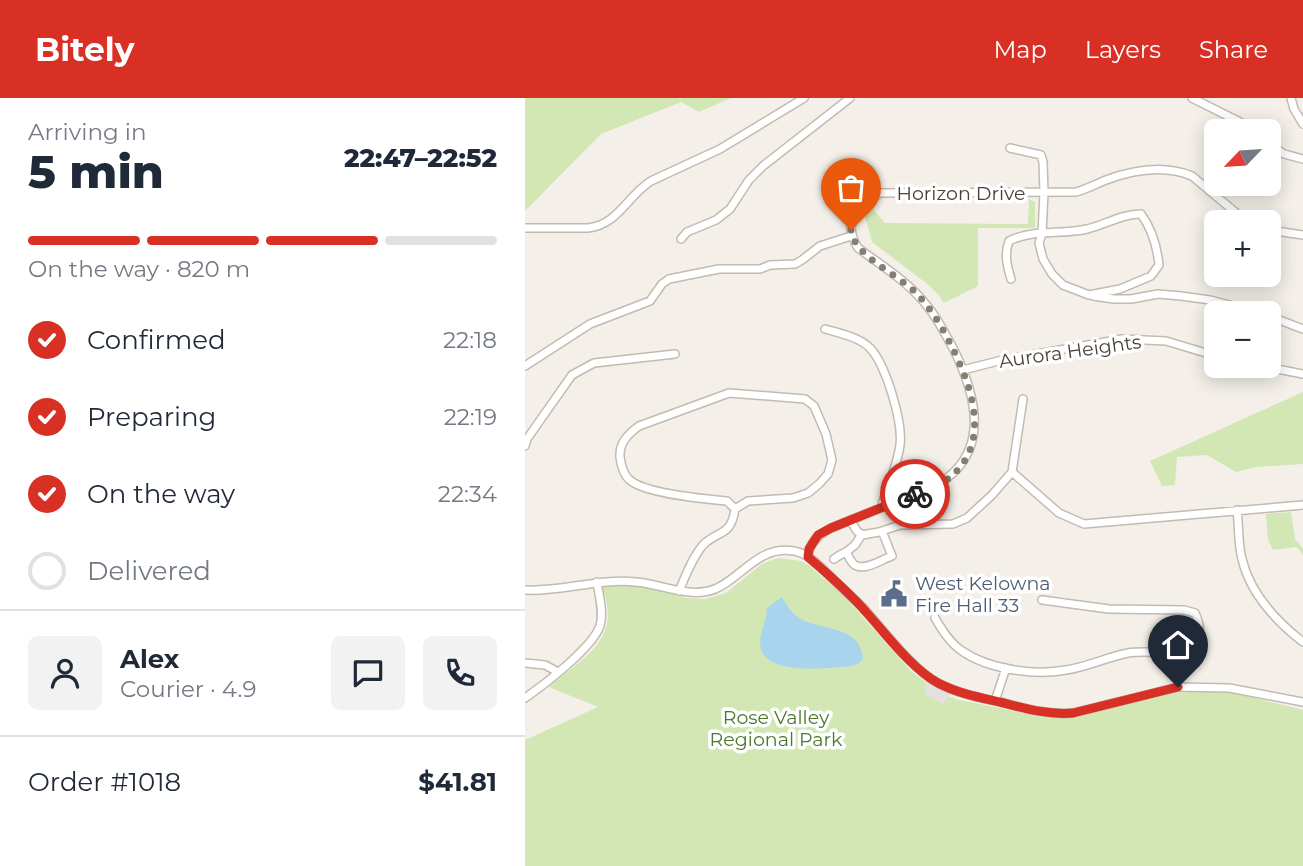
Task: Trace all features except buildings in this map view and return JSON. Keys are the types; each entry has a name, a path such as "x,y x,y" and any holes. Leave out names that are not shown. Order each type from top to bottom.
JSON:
{"street":[{"path":"525,228 589,228 606,223 642,186 720,149 804,98"},
{"path":"681,239 687,232 716,220 730,209 749,180 763,166 850,98"},
{"path":"1192,98 1234,119"},
{"path":"1291,98 1303,124"},
{"path":"1010,148 1041,155 1044,192 1042,234 1039,243 1043,259 1063,285 1089,295 1114,299 1158,294 1214,301"},
{"path":"1281,152 1303,159"},
{"name":"Horizon Drive","path":"852,236 852,218 858,207 880,193 1076,192 1119,176 1145,170 1182,172 1192,176 1233,210"},
{"path":"1010,279 1006,250 1009,241 1018,236 1088,229 1130,214 1141,214 1155,241 1159,265 1151,276 1120,289 1089,295"},
{"path":"1281,232 1303,235"},
{"path":"525,366 590,324 650,301 669,279 719,269 760,269 770,265 795,264 820,246 852,236 858,248 915,292 940,323 963,370 975,412 974,436 959,468 948,478 818,535 809,549 808,557"},
{"path":"1281,321 1303,329"},
{"path":"825,329 869,347 877,359 896,405 901,442 881,508"},
{"name":"Aurora Heights","path":"963,370 1041,353 1122,340 1166,341 1204,352"},
{"path":"525,446 527,439 572,375 594,363 675,354"},
{"path":"1281,369 1303,373"},
{"path":"679,590 690,565 704,544 725,531 733,521 735,509 748,501 793,498 808,493 819,484 828,474 832,460 826,434 814,406 805,399 729,393 639,426 628,433 619,449 622,467 630,481 649,489 727,501 735,509"},
{"path":"850,520 857,531 869,534 900,525 946,525 967,518 1012,472 1023,399"},
{"path":"1012,472 1059,513 1084,524 1303,505"},
{"path":"1237,510 1242,559 1256,593 1282,625 1303,642"},
{"path":"846,552 854,565 860,567 892,556 882,531"},
{"path":"834,559 855,545 862,534"},
{"path":"525,590 543,591 597,582 636,582 706,592 715,589 758,559 776,551 795,551 808,557 864,609 897,647 933,680 959,692 1060,714 1178,687 1229,688 1303,702"},
{"path":"525,698 540,688 593,638 600,625 601,611 597,582"},
{"path":"935,618 944,634 960,650 982,663 1038,672 1065,670 1130,652 1182,651 1192,648 1199,638 1200,624 1195,613 1184,610 1109,609 1042,600"},
{"path":"525,663 545,665 558,672"},
{"path":"995,701 1006,668"}],"green space":[{"path":"525,98 731,98 699,112 681,102 601,134 525,211"},
{"path":"1029,199 1035,202 1035,228 978,228 978,286 944,303 926,283 872,242 865,217 868,203 885,223 1028,224"},
{"path":"1303,392 1303,464 1257,467 1236,472 1207,455 1177,457 1175,485 1162,486 1150,461"},
{"path":"1291,512 1295,539 1303,549 1303,555 1297,547 1273,550 1268,540 1266,514"},
{"name":"Rose Valley Regional Park","path":"778,558 801,561 810,566 845,597 912,672 939,692 955,699 1034,715 1064,718 1083,716 1144,699 1205,691 1230,692 1303,710 1303,866 525,866 525,740 598,707 549,687 588,655 605,632 607,602 600,583 659,588 686,598 705,599 726,593 762,564"},
{"path":"1175,617 1187,621 1191,626 1190,638 1184,644 1173,645"}],"shaded area":[{"path":"926,679 951,693 943,704 925,695"}],"water":[{"path":"782,597 790,610 801,619 839,631 855,640 861,648 863,659 852,666 818,669 790,667 768,659 760,647 767,608"}],"way so far":[{"path":"851,230 852,239 858,248 915,292 928,306 940,323 963,370 971,394 975,412 974,436 968,453 959,468 948,478 915,494"}],"place":[{"name":"West Kelowna Fire Hall 33","path":"894,594"}],"route":[{"path":"915,494 818,535 809,549 808,557 864,609 897,647 933,680 952,690 1060,714 1178,687"}]}
